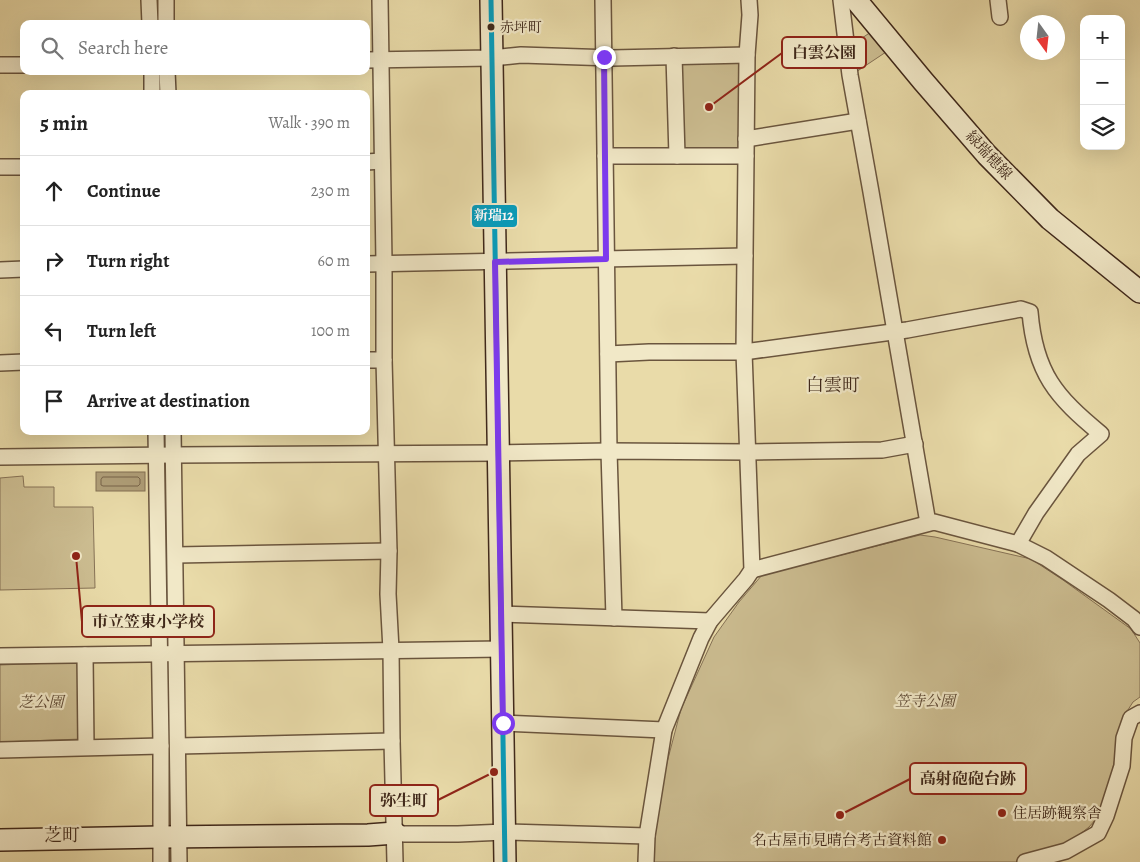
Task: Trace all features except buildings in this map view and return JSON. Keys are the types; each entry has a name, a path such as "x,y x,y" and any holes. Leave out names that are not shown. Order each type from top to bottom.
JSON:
{"street":[{"path":"149,0 150,20"},
{"path":"166,0 166,20"},
{"path":"380,0 384,360 389,551 388,594 391,650 395,862"},
{"path":"491,0 505,862"},
{"path":"603,0 609,451 614,618"},
{"path":"646,862 647,836 664,730 701,638 710,621 752,570 744,352 749,0"},
{"path":"841,0 850,76 928,523"},
{"name":"緑瑞穂線","path":"856,0 987,155 1050,219 1140,292"},
{"path":"998,0 1000,18"},
{"path":"370,60 492,58 521,55 612,58 747,55"},
{"path":"674,56 676,156"},
{"path":"0,65 20,65"},
{"path":"152,75 152,90"},
{"path":"167,75 168,90"},
{"path":"746,139 858,121"},
{"path":"605,156 746,156"},
{"path":"370,162 382,161"},
{"path":"0,167 20,167"},
{"path":"370,264 745,256"},
{"path":"0,270 20,269"},
{"path":"608,354 744,352 894,331 1021,309 1030,312 1037,353 1053,387 1070,407 1101,434 1078,454 1036,513 1018,544"},
{"path":"370,360 384,360"},
{"path":"0,363 20,362"},
{"path":"156,435 161,746 170,837 179,862"},
{"path":"162,862 170,837 178,746 173,435"},
{"path":"0,458 156,455 882,450 915,444"},
{"path":"752,570 934,522 1018,544 1046,558 1109,600 1134,619 1140,626"},
{"path":"176,555 389,551"},
{"path":"501,614 710,621"},
{"path":"0,656 502,649"},
{"path":"85,655 86,747"},
{"path":"1032,861 1066,852 1098,833 1106,816 1122,766 1124,738 1132,718 1140,713"},
{"path":"503,723 664,730"},
{"path":"178,746 392,740"},
{"path":"0,750 161,746"},
{"path":"0,840 504,832 647,836"}],"green space":[{"path":"871,32 886,52 856,72 853,44"},
{"path":"678,62 739,62 739,153 679,153"},
{"path":"23,476 24,487 54,487 54,507 93,507 95,588 0,590 0,478"},
{"name":"笠寺公園","path":"920,535 1031,559 1131,629 1140,643 1140,697 1133,702 1124,716 1104,810 1089,827 1069,843 1029,862 653,862 654,837 664,774 681,709 714,637 739,602 762,575"},
{"name":"芝公園","path":"80,662 82,739 0,742 0,665"}],"water":[{"path":"96,472 145,472 145,491 96,491"}],"transit line":[{"name":"新瑞12","path":"491,0 505,862"}],"place":[{"name":"赤坪町","path":"491,27"},
{"name":"白雲公園","path":"709,107"},
{"name":"市立笠東小学校","path":"76,556"},
{"name":"弥生町","path":"494,772"},
{"name":"住居跡観察舎","path":"1002,813"},
{"name":"高射砲砲台跡","path":"840,815"},
{"name":"名古屋市見晴台考古資料館","path":"942,840"}],"district":[{"name":"白雲町","path":"833,385"},
{"name":"芝町","path":"62,835"}],"route":[{"path":"503,723 495,262 606,259 604,57"}]}
